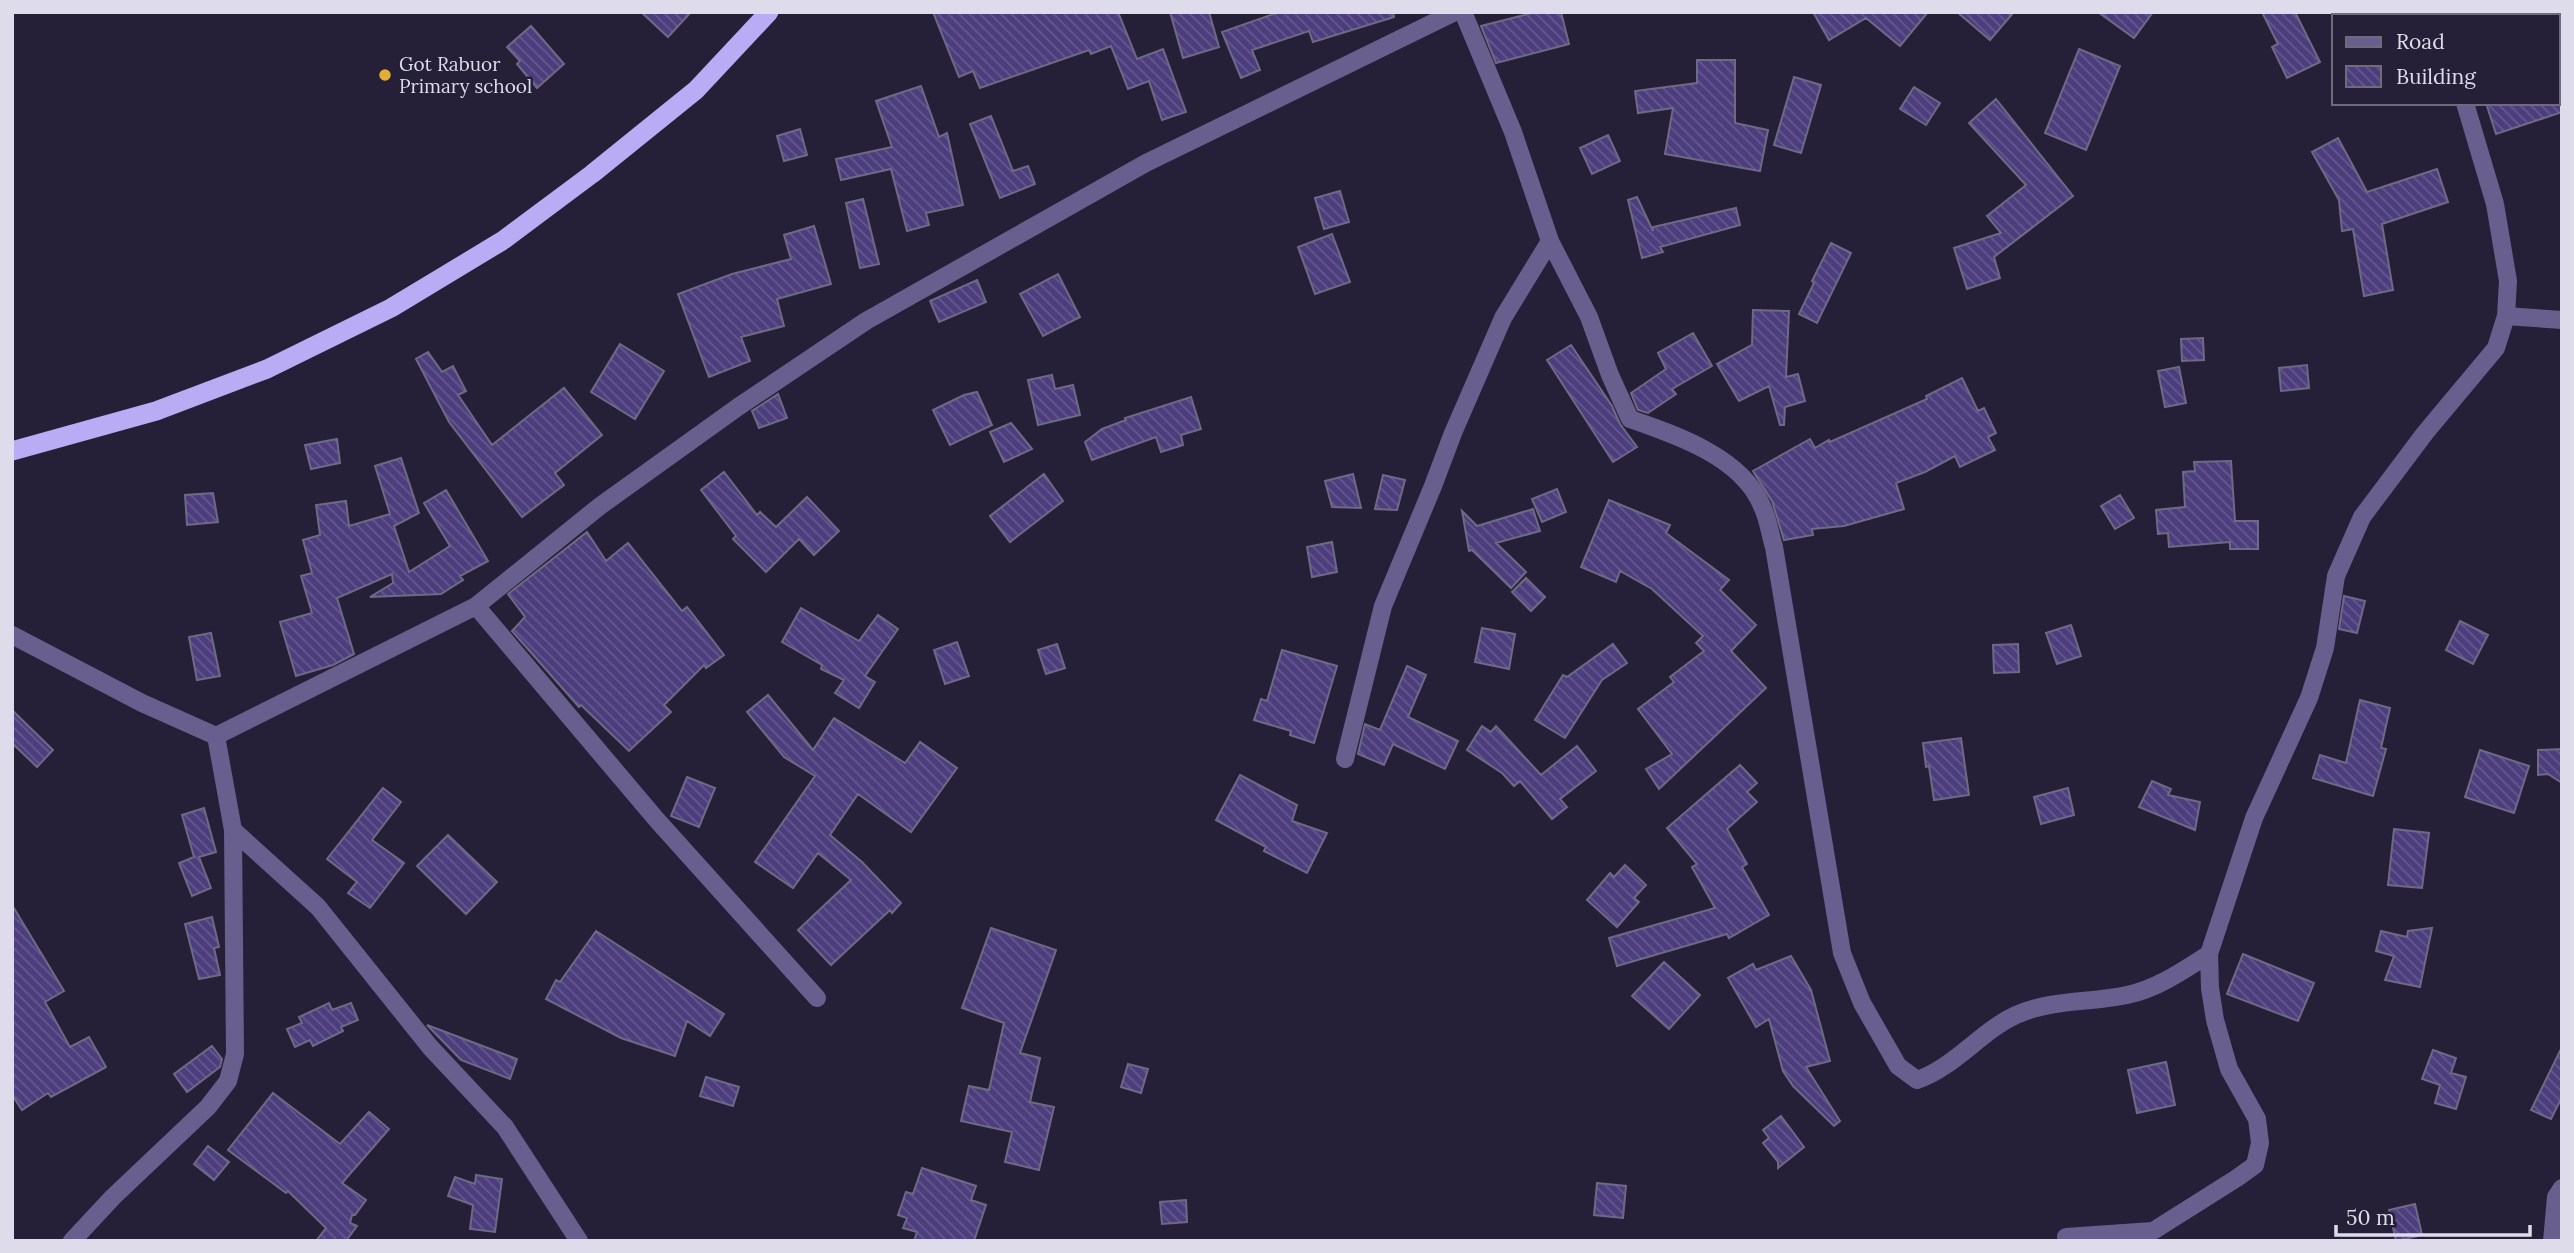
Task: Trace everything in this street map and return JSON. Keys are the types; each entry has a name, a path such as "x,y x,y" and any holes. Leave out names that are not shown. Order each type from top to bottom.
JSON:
{"highway":[{"path":"12,452 156,411 267,369 391,308 502,242 592,174 696,90 769,12"}],"street":[{"path":"216,736 476,606 600,506 738,407 866,321 1146,163 1455,12"},
{"path":"1463,12 1513,132 1549,241 1589,317 1610,375 1630,419 1677,436 1714,454 1741,475 1762,504 1774,547 1842,953 1862,1003 1898,1066 1917,1080 1933,1074 2014,1016 2046,1004 2129,995 2170,979 2208,954"},
{"path":"2066,1237 2153,1231 2255,1165 2260,1143 2257,1119 2229,1069 2213,1010 2208,954 2254,818 2309,698 2326,648 2336,576 2362,517 2425,433 2496,348 2506,316 2508,281 2495,204 2466,105"},
{"path":"1345,759 1383,606 1503,318 1549,241"},
{"path":"2506,316 2562,320"},
{"path":"476,606 656,819 817,998"},
{"path":"12,635 142,703 216,736"},
{"path":"72,1241 113,1197 208,1107 228,1082 235,1054 233,830 216,736"},
{"path":"233,830 318,908 430,1047 505,1127 579,1241"},
{"path":"2552,1241 2556,1197 2562,1188"}],"building":[{"path":"641,12 691,12 668,37"},
{"path":"933,12 1118,12 1137,59 1163,49 1186,112 1162,120 1149,81 1128,89 1111,46 1091,54 1089,50 980,88 973,71 959,77"},
{"path":"1170,12 1209,12 1219,47 1183,58"},
{"path":"1279,12 1393,12 1394,17 1313,42 1309,31 1252,50 1260,70 1241,78 1222,32"},
{"path":"1536,12 1561,12 1569,44 1496,63 1481,26"},
{"path":"1813,12 1928,12 1900,46 1866,18 1829,40"},
{"path":"1957,12 2014,12 1990,40"},
{"path":"2098,12 2153,12 2134,38"},
{"path":"2262,12 2295,12 2320,62 2287,78 2272,47 2278,44"},
{"path":"531,26 564,64 537,88 517,64 520,61 507,47"},
{"path":"2079,49 2120,66 2086,150 2045,133"},
{"path":"1697,60 1735,60 1735,123 1768,130 1760,171 1665,154 1673,108 1638,113 1635,91 1697,83"},
{"path":"1794,77 1821,85 1801,153 1774,145"},
{"path":"921,86 939,137 947,133 963,205 926,213 929,225 907,231 891,169 841,180 836,159 892,147 876,101"},
{"path":"1914,87 1940,103 1926,125 1900,109"},
{"path":"1996,99 2073,196 1994,257 2000,278 1967,289 1954,248 2001,233 1987,216 2026,185 1969,123"},
{"path":"2562,103 2562,112 2496,134 2487,105"},
{"path":"991,116 1013,171 1028,166 1035,184 1000,198 970,124"},
{"path":"800,129 807,155 784,161 777,136"},
{"path":"1608,135 1620,161 1592,174 1580,148"},
{"path":"2338,138 2367,192 2437,169 2448,202 2382,224 2393,290 2364,296 2353,229 2342,231 2339,200 2312,152"},
{"path":"1340,191 1349,222 1324,229 1315,198"},
{"path":"1637,197 1653,231 1653,227 1736,208 1740,225 1660,247 1663,252 1642,258 1628,200"},
{"path":"863,199 879,264 860,268 846,203"},
{"path":"814,226 831,284 777,299 784,326 741,337 750,361 709,377 678,294 732,274 791,259 784,235"},
{"path":"1332,234 1350,282 1315,294 1298,247"},
{"path":"1831,243 1851,253 1817,323 1799,314"},
{"path":"1058,274 1080,317 1043,336 1020,294"},
{"path":"977,280 986,302 939,322 930,301"},
{"path":"1753,310 1789,311 1786,377 1798,374 1805,401 1785,407 1784,425 1780,425 1769,386 1739,401 1717,364 1752,345"},
{"path":"1693,333 1712,366 1672,389 1676,394 1648,413 1638,410 1631,393 1666,369 1658,353"},
{"path":"2203,338 2204,360 2182,361 2181,339"},
{"path":"620,344 664,371 635,419 591,392"},
{"path":"1571,345 1637,447 1613,462 1547,360"},
{"path":"428,352 442,372 453,366 466,391 458,395 492,445 564,388 602,435 555,473 564,485 522,517 449,422 416,359"},
{"path":"2307,365 2309,388 2281,391 2279,368"},
{"path":"2179,367 2186,403 2165,407 2158,371"},
{"path":"1052,375 1055,389 1073,385 1080,415 1038,425 1028,380"},
{"path":"1962,378 1978,411 1984,408 1996,433 1988,437 1995,450 1960,467 1955,456 1896,483 1904,509 1844,526 1812,529 1813,535 1784,540 1772,501 1753,471 1810,439 1815,448 1829,440 1830,442 1927,399 1926,396"},
{"path":"977,392 992,425 950,445 933,410 964,395"},
{"path":"778,394 787,418 759,428 752,411"},
{"path":"1191,397 1201,429 1181,435 1183,445 1161,452 1156,437 1092,460 1085,442 1102,429 1126,420 1125,418"},
{"path":"1011,423 1032,449 1004,462 990,432"},
{"path":"337,439 340,463 311,469 305,445"},
{"path":"401,458 419,513 394,526 409,572 450,546 424,503 446,490 488,561 460,576 463,580 441,594 370,597 393,583 392,574 337,598 354,654 333,665 296,676 280,622 312,613 301,576 312,573 303,540 320,535 316,505 346,501 349,526 390,514 375,466"},
{"path":"2231,461 2235,521 2258,521 2258,549 2230,549 2230,542 2169,547 2168,533 2158,534 2156,510 2185,507 2183,472 2195,471 2194,462"},
{"path":"724,472 757,515 760,512 776,527 807,497 839,531 814,555 799,539 766,572 733,539 736,536 701,490"},
{"path":"1044,474 1063,501 1010,542 990,516"},
{"path":"1353,474 1361,508 1332,507 1325,481"},
{"path":"1383,475 1405,480 1397,510 1375,509"},
{"path":"1557,489 1566,512 1542,522 1532,499"},
{"path":"213,493 218,522 187,525 185,495"},
{"path":"2120,495 2134,518 2115,529 2101,506"},
{"path":"1609,500 1670,525 1666,533 1729,580 1720,590 1756,625 1731,651 1766,688 1659,789 1646,769 1672,754 1638,709 1674,682 1670,677 1704,651 1696,643 1703,636 1652,589 1620,571 1616,582 1581,567"},
{"path":"1533,509 1540,531 1496,543 1526,572 1511,588 1472,550 1469,551 1462,511 1477,526"},
{"path":"587,532 606,561 628,543 682,611 687,607 724,655 706,668 704,665 664,705 671,712 629,751 581,705 579,707 512,631 525,617 508,594"},
{"path":"1332,542 1337,572 1312,577 1307,547"},
{"path":"1526,578 1545,597 1531,611 1512,592"},
{"path":"2344,596 2365,601 2357,633 2339,629"},
{"path":"801,608 859,641 878,615 898,629 865,676 875,682 859,708 835,693 844,680 821,669 822,665 782,642"},
{"path":"2460,621 2488,635 2473,664 2446,650"},
{"path":"2071,625 2081,656 2057,664 2046,633"},
{"path":"1482,628 1515,634 1509,669 1475,662"},
{"path":"211,633 220,676 197,680 189,637"},
{"path":"957,642 969,676 945,684 934,650"},
{"path":"1057,644 1065,668 1046,674 1038,650"},
{"path":"1613,644 1627,663 1602,680 1565,738 1535,720 1563,675 1567,677"},
{"path":"2018,644 2019,672 1994,673 1993,645"},
{"path":"1282,650 1337,666 1314,743 1290,735 1291,731 1254,720 1261,699 1267,701"},
{"path":"1407,666 1426,675 1408,717 1458,741 1445,769 1393,744 1384,765 1358,754 1365,724 1380,730"},
{"path":"768,695 813,750 834,718 905,763 920,742 957,768 911,832 858,794 830,835 862,862 901,903 831,965 798,930 851,880 818,853 793,888 755,862 815,776 784,757 747,712"},
{"path":"2360,700 2390,708 2381,748 2386,749 2373,796 2313,778 2320,755 2346,763"},
{"path":"12,710 53,750 37,767 12,743"},
{"path":"1482,726 1491,732 1496,726 1541,775 1577,746 1596,771 1560,799 1567,807 1552,819 1520,781 1514,786 1502,773 1467,750"},
{"path":"1961,738 1969,795 1934,800 1923,743"},
{"path":"2562,749 2562,783 2548,774 2538,775 2538,750"},
{"path":"2480,750 2529,766 2514,813 2465,797"},
{"path":"1740,765 1757,783 1747,792 1757,802 1727,829 1747,864 1742,867 1769,915 1729,938 1727,934 1617,966 1609,938 1715,908 1692,867 1697,864 1667,828"},
{"path":"1240,775 1297,805 1292,821 1327,833 1307,873 1264,851 1266,847 1216,820"},
{"path":"687,777 715,788 699,827 671,816"},
{"path":"2152,781 2171,789 2168,795 2200,802 2195,830 2139,807"},
{"path":"383,788 401,802 372,840 404,863 370,908 348,893 357,882 327,859"},
{"path":"2068,788 2074,815 2041,824 2034,797"},
{"path":"204,808 216,852 199,857 211,888 192,896 179,863 194,857 182,815"},
{"path":"2394,829 2429,833 2422,888 2388,885"},
{"path":"448,835 497,882 466,914 417,866"},
{"path":"1625,865 1646,885 1634,898 1639,902 1617,927 1587,900 1610,873 1614,877"},
{"path":"12,905 64,991 45,1002 70,1047 89,1037 106,1067 51,1097 48,1093 22,1110 12,1095"},
{"path":"212,917 219,947 214,948 220,975 199,979 185,924"},
{"path":"991,928 1056,950 1020,1053 1040,1058 1030,1102 1054,1107 1039,1170 1005,1162 1012,1132 961,1121 969,1086 989,1090 1004,1023 962,1008"},
{"path":"2432,928 2420,987 2385,980 2394,956 2376,951 2381,931 2407,937 2408,931"},
{"path":"596,931 724,1014 710,1036 687,1021 675,1056 621,1038 546,999 556,980 560,982"},
{"path":"2243,954 2314,983 2298,1021 2227,994"},
{"path":"1791,956 1811,990 1830,1061 1806,1067 1840,1121 1834,1126 1793,1086 1783,1071 1769,1019 1756,1027 1728,978 1753,964 1756,970"},
{"path":"1664,962 1700,995 1669,1029 1632,996"},
{"path":"329,1003 332,1010 351,1003 358,1020 341,1027 343,1031 313,1046 310,1040 295,1047 287,1029 302,1023 299,1017"},
{"path":"427,1025 517,1059 510,1079 461,1060"},
{"path":"212,1046 222,1059 220,1067 187,1092 174,1074"},
{"path":"2562,1047 2562,1097 2551,1119 2531,1110"},
{"path":"2433,1050 2456,1058 2451,1073 2466,1077 2456,1109 2435,1103 2440,1085 2422,1079"},
{"path":"2166,1062 2175,1105 2137,1113 2128,1070"},
{"path":"1128,1064 1148,1069 1141,1093 1121,1087"},
{"path":"706,1077 739,1087 733,1106 700,1096"},
{"path":"273,1093 340,1144 369,1112 389,1129 342,1183 366,1200 355,1215 352,1215 350,1223 357,1226 346,1241 316,1241 326,1228 288,1191 286,1193 228,1150"},
{"path":"1781,1116 1804,1147 1778,1168 1778,1162 1763,1143 1769,1138 1763,1130"},
{"path":"208,1146 229,1162 214,1180 194,1164"},
{"path":"922,1168 976,1186 971,1200 986,1205 974,1241 914,1241 917,1232 903,1228 907,1218 898,1215 906,1192 913,1194"},
{"path":"476,1175 502,1179 495,1232 470,1229 473,1205 448,1196 455,1177 475,1184"},
{"path":"1597,1183 1626,1186 1623,1218 1594,1215"},
{"path":"1186,1200 1187,1222 1162,1224 1160,1202"},
{"path":"2415,1204 2422,1235 2396,1241 2389,1210"}],"place":[{"name":"Got Rabuor Primary school","path":"385,75"}]}
